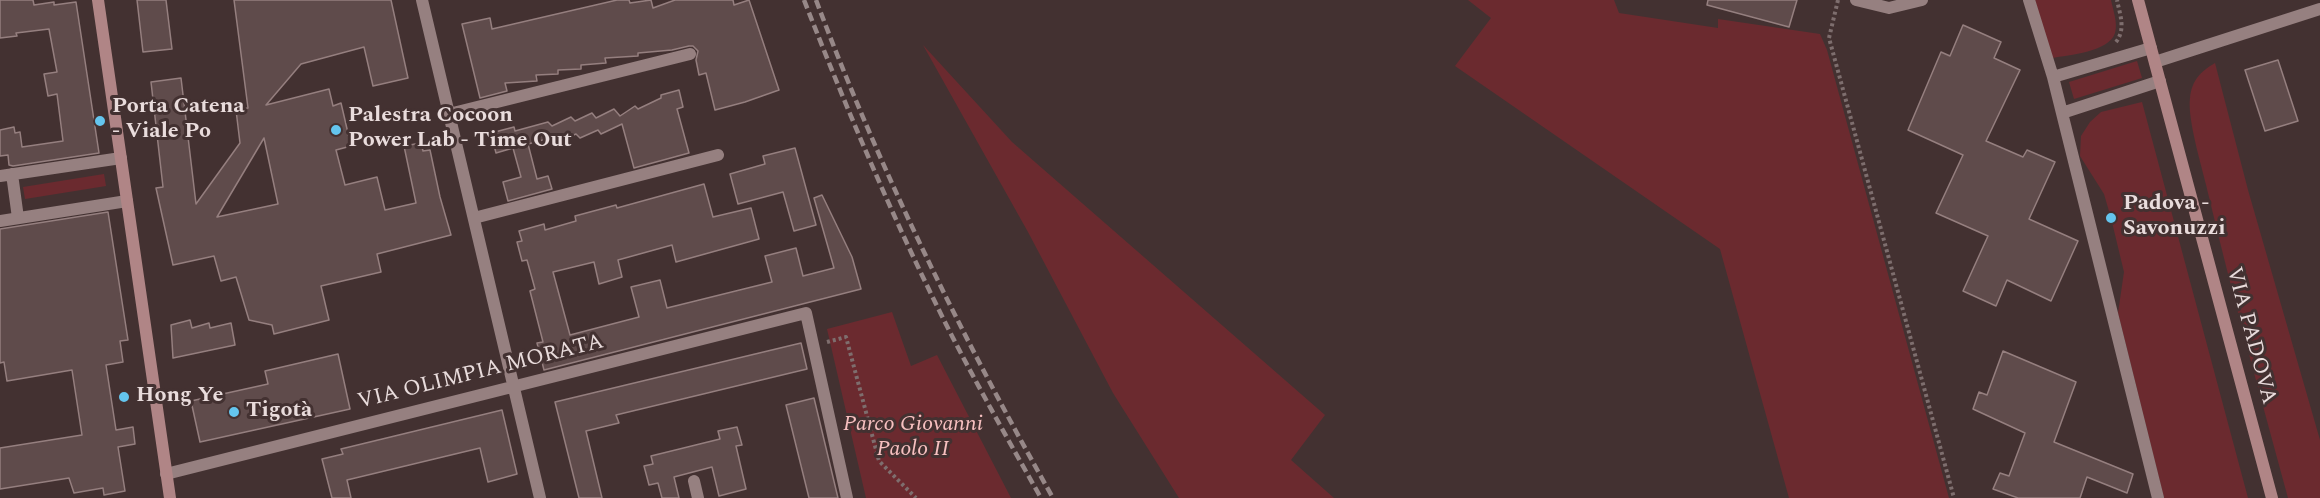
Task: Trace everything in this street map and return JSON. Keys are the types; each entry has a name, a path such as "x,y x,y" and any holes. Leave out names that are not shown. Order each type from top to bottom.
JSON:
{"main road":[{"path":"98,0 170,498"},
{"name":"VIA PADOVA","path":"2138,0 2272,498"}],"street":[{"path":"422,0 540,498"},
{"path":"1856,0 1888,8 1922,0"},
{"path":"2029,0 2053,78 2158,498"},
{"path":"2155,62 2320,9"},
{"path":"2053,78 2151,48"},
{"path":"449,114 690,54"},
{"path":"2062,113 2160,81"},
{"path":"474,218 718,155"},
{"path":"18,218 6,175 121,158"},
{"path":"0,221 127,201"},
{"name":"VIA OLIMPIA MORATA","path":"166,474 806,313 814,346"},
{"path":"814,346 847,498"},
{"path":"694,481 698,498"}],"path":[{"path":"1838,0 1829,38 1954,498"},
{"path":"2112,46 2120,36 2122,22 2117,0"},
{"path":"814,346 846,337 879,461 916,498"}],"green space":[{"path":"1468,0 1614,0 1619,13 1718,28 1718,19 1820,34 1827,50 1949,498 1789,498 1720,249 1455,66 1491,18"},
{"path":"2035,0 2111,0 2116,21 2115,33 2105,44 2097,48 2052,58"},
{"path":"923,45 1012,142 1325,415 1291,460 1334,498 1179,498 1113,393 1028,232"},
{"path":"2137,61 2142,78 2074,99 2069,82"},
{"path":"2215,63 2248,190 2320,440 2320,498 2288,498 2196,147 2191,120 2191,92 2198,77"},
{"path":"2142,102 2248,498 2164,498 2118,313 2124,272 2111,218 2104,194 2080,156 2081,136 2090,122 2101,112"},
{"path":"104,174 106,186 25,199 23,187"},
{"name":"Parco Giovanni Paolo II","path":"892,312 911,366 937,355 1011,498 866,498 827,329"}],"building":[{"path":"0,0 33,0 34,5 76,2 99,153 13,166 9,165 8,155 0,156 0,130 14,127 15,133 20,132 22,147 63,141 57,94 48,96 44,74 57,72 49,29 16,33 17,36 0,38"},
{"path":"137,0 166,0 172,49 143,52"},
{"path":"234,0 391,0 408,78 373,86 364,47 301,64 266,105 329,89 333,106 341,103 351,146 336,150 345,185 377,177 385,210 416,203 404,146 421,143 423,151 430,150 451,235 377,254 381,272 321,286 329,320 274,334 272,325 249,320 236,277 221,281 214,256 173,265 156,188 163,187 151,82 181,78 196,204 240,143 236,110 248,108","holes":["264,138 278,204 217,217"]},
{"path":"617,0 629,0 630,3 651,0 653,8 675,0 733,0 734,5 749,0 779,90 715,110 706,73 699,75 696,60 698,51 693,46 689,46 638,53 638,56 605,58 606,63 581,65 581,69 558,70 558,74 536,75 537,81 505,83 507,91 480,98 462,24 490,18 492,29"},
{"path":"1708,0 1797,0 1789,27 1707,5"},
{"path":"1963,25 2001,42 1994,58 2020,70 1986,141 2023,157 2027,150 2055,162 2029,219 2078,241 2051,301 2007,280 1996,306 1963,291 1988,236 1936,213 1963,155 1908,130 1941,52 1950,56"},
{"path":"2278,60 2298,121 2265,131 2245,70"},
{"path":"679,90 683,107 677,109 689,153 634,168 622,124 601,134 598,130 580,138 576,134 558,142 554,137 528,144 537,179 548,176 552,189 508,201 503,182 521,177 513,148 496,153 491,133 514,127 515,131 548,122 552,126 571,117 575,121 592,113 596,118 614,109 620,116 635,106 638,109 661,98 661,95"},
{"path":"795,148 816,225 794,231 783,192 738,204 730,174 765,164 763,156"},
{"path":"704,184 713,217 751,208 759,239 676,262 672,245 618,260 622,277 599,284 594,262 553,272 570,335 639,317 631,287 660,280 667,308 772,282 765,256 796,248 803,276 834,268 814,198 822,195 852,257 861,289 544,370 537,343 543,342 530,291 535,289 527,260 522,261 517,242 522,241 519,231 544,224 545,230 576,221 575,216 616,205 617,208"},
{"path":"108,212 128,340 120,341 123,362 106,365 116,430 133,427 135,444 118,447 125,491 104,495 103,488 74,493 69,478 0,489 0,448 82,435 72,370 7,381 4,362 0,363 0,229"},
{"path":"190,320 192,328 209,323 210,328 231,323 235,345 173,358 171,325"},
{"path":"801,343 807,369 616,415 619,423 586,431 602,498 579,498 555,402"},
{"path":"2003,351 2076,382 2054,442 2133,474 2127,493 2087,477 2080,498 2018,498 1993,489 2000,473 2009,476 2025,433 1973,409 1979,392 1987,395"},
{"path":"338,354 350,409 200,442 191,401 268,384 265,371"},
{"path":"814,398 838,498 809,498 786,405"},
{"path":"502,410 517,474 488,482 480,448 347,480 351,498 332,498 322,459 343,454 341,449"},
{"path":"737,427 742,445 736,446 746,489 719,496 712,467 674,477 679,498 662,498 658,483 649,485 644,466 653,464 651,456 720,439 718,431"}],"railway":[{"path":"804,0 856,128 912,255 964,358 1041,498"},
{"path":"816,0 868,128 925,254 987,377 1053,498"}],"place":[{"name":"Porta Catena - Viale Po","path":"100,121"},
{"name":"Palestra Cocoon Power Lab - Time Out","path":"336,130"},
{"name":"Padova - Savonuzzi","path":"2111,218"},
{"name":"Hong Ye","path":"124,397"},
{"name":"Tigotà","path":"234,412"}]}
